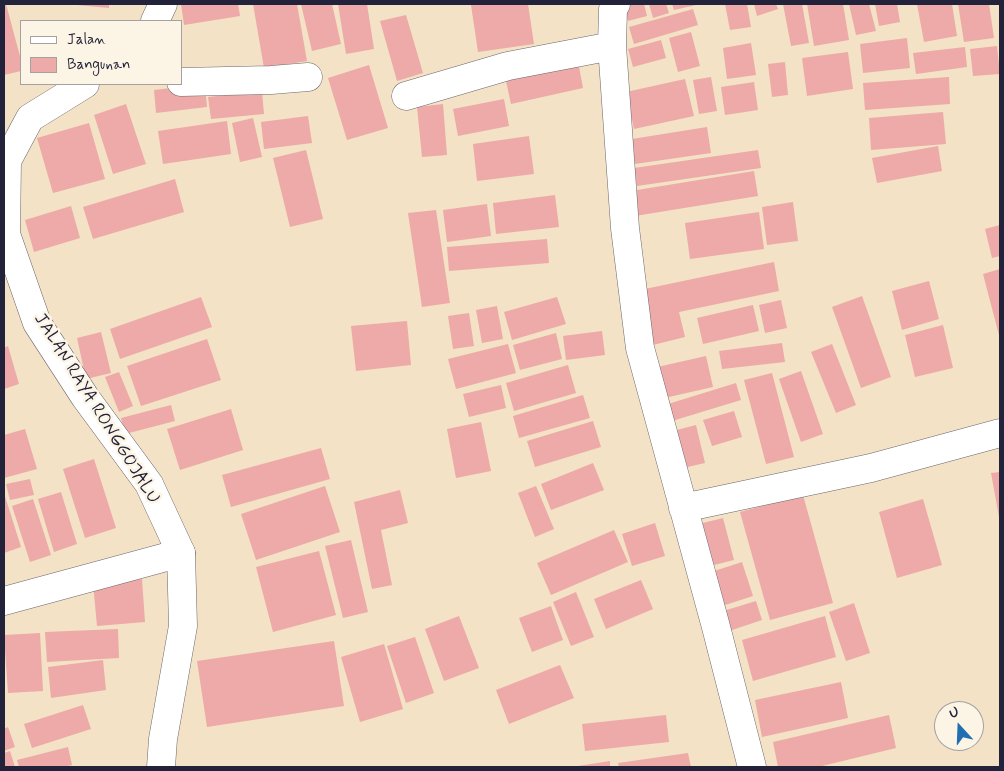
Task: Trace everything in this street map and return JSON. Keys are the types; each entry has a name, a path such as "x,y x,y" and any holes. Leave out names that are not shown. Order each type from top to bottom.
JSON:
{"street":[{"path":"155,20 163,4"},
{"path":"616,4 613,9 612,46 625,228 640,348 716,626 752,767"},
{"path":"406,96 508,66 612,46"},
{"path":"182,82 271,80 308,76"},
{"name":"JALAN RAYA RONGGOJALU","path":"83,85 30,118 7,161 6,234 37,323 85,397 148,484 180,553 183,626 163,739 161,767"},
{"path":"683,508 871,468 1000,433"},
{"path":"4,600 180,553"}],"building":[{"path":"4,4 6,4 20,56 20,71 4,75"},
{"path":"109,4 109,8 77,5"},
{"path":"181,4 238,4 240,16 184,25"},
{"path":"253,4 297,4 307,61 264,68"},
{"path":"301,4 332,4 341,44 312,51"},
{"path":"338,4 367,4 374,49 346,54"},
{"path":"528,4 534,44 478,52 471,5"},
{"path":"623,4 644,4 647,16 628,21"},
{"path":"649,4 666,4 669,13 653,18"},
{"path":"672,4 696,4 696,5 674,10"},
{"path":"725,4 747,4 751,27 730,30"},
{"path":"754,4 776,4 778,9 757,16"},
{"path":"783,4 802,4 809,43 791,46"},
{"path":"807,4 843,4 849,40 814,46"},
{"path":"849,4 869,4 876,31 856,35"},
{"path":"875,4 897,4 900,22 879,26"},
{"path":"917,4 952,4 957,36 924,42"},
{"path":"958,4 989,4 994,38 964,42"},
{"path":"693,9 698,25 634,44 629,27"},
{"path":"406,15 423,73 397,81 380,21"},
{"path":"691,32 700,66 678,72 669,38"},
{"path":"907,38 910,68 863,73 860,44"},
{"path":"661,40 666,58 633,67 628,49"},
{"path":"751,43 756,75 727,79 723,48"},
{"path":"997,46 1000,74 973,76 970,49"},
{"path":"965,47 967,67 916,74 913,53"},
{"path":"848,52 853,89 807,96 802,58"},
{"path":"577,56 583,88 511,104 504,72"},
{"path":"785,62 788,95 772,97 768,64"},
{"path":"369,65 388,128 347,140 328,78"},
{"path":"711,77 717,111 699,114 693,80"},
{"path":"949,77 950,104 865,110 863,83"},
{"path":"685,79 694,116 634,129 626,92"},
{"path":"754,82 758,110 725,115 721,87"},
{"path":"205,84 207,107 156,113 154,90"},
{"path":"262,91 264,114 211,119 208,97"},
{"path":"504,99 509,126 458,136 453,109"},
{"path":"126,104 146,164 113,174 94,115"},
{"path":"443,104 447,155 422,157 417,107"},
{"path":"943,112 946,144 871,150 869,118"},
{"path":"308,116 312,143 264,149 261,122"},
{"path":"253,118 262,157 240,162 232,123"},
{"path":"227,121 231,154 163,164 158,131"},
{"path":"89,123 105,179 53,193 37,138"},
{"path":"707,127 711,153 635,164 632,139"},
{"path":"529,136 534,174 477,181 473,144"},
{"path":"938,146 942,171 877,183 872,158"},
{"path":"306,150 323,219 290,227 273,158"},
{"path":"758,150 761,168 637,186 634,168"},
{"path":"754,171 758,196 635,216 631,191"},
{"path":"175,179 184,212 93,239 83,207"},
{"path":"555,195 559,227 496,234 493,203"},
{"path":"793,202 798,241 767,245 762,207"},
{"path":"487,204 491,236 447,242 443,210"},
{"path":"71,206 80,238 34,252 25,220"},
{"path":"436,210 450,303 422,307 408,213"},
{"path":"759,212 764,249 690,259 685,223"},
{"path":"1000,225 1000,256 992,258 985,229"},
{"path":"547,239 549,263 449,271 447,247"},
{"path":"774,262 779,291 679,312 685,337 653,345 640,290"},
{"path":"1000,269 1000,339 983,274"},
{"path":"929,281 939,319 902,330 892,291"},
{"path":"862,296 891,377 861,388 832,307"},
{"path":"201,297 212,327 120,359 110,329"},
{"path":"557,297 566,324 512,340 504,312"},
{"path":"781,300 787,328 765,333 759,305"},
{"path":"753,305 759,331 703,344 697,318"},
{"path":"497,306 503,339 482,343 476,310"},
{"path":"469,313 474,346 453,349 448,316"},
{"path":"407,321 411,365 356,371 351,326"},
{"path":"943,325 953,368 915,377 905,335"},
{"path":"602,331 605,355 566,360 563,336"},
{"path":"101,332 111,373 86,379 77,338"},
{"path":"556,333 562,359 520,370 513,345"},
{"path":"207,339 221,380 141,406 127,366"},
{"path":"782,343 785,362 722,369 719,351"},
{"path":"508,344 516,373 456,389 448,359"},
{"path":"832,344 856,405 836,413 811,352"},
{"path":"8,346 19,384 4,389 4,348"},
{"path":"706,356 713,387 660,399 653,368"},
{"path":"568,365 576,393 514,411 506,383"},
{"path":"801,371 823,434 801,442 779,379"},
{"path":"119,372 133,406 119,412 105,377"},
{"path":"772,373 794,457 766,464 744,380"},
{"path":"736,383 741,400 672,421 668,404"},
{"path":"501,385 506,408 469,417 463,394"},
{"path":"583,395 590,418 519,438 513,416"},
{"path":"171,405 175,421 125,434 121,418"},
{"path":"231,409 243,450 180,470 167,429"},
{"path":"734,411 742,437 712,446 703,420"},
{"path":"593,421 601,447 535,467 527,441"},
{"path":"481,422 491,471 456,478 447,429"},
{"path":"696,425 705,463 683,468 673,431"},
{"path":"25,429 37,469 4,478 4,435"},
{"path":"321,448 330,479 231,507 222,475"},
{"path":"94,459 116,528 85,538 63,469"},
{"path":"593,463 604,490 551,510 541,484"},
{"path":"1000,472 1000,517 999,517 991,473"},
{"path":"30,479 34,495 10,500 6,484"},
{"path":"325,486 340,532 256,560 241,514"},
{"path":"536,486 554,529 535,537 518,493"},
{"path":"400,490 408,523 381,530 392,585 372,589 354,502"},
{"path":"61,492 77,544 54,552 38,499"},
{"path":"4,493 21,547 4,553"},
{"path":"803,495 833,603 770,620 740,512"},
{"path":"33,499 51,555 30,562 12,506"},
{"path":"923,499 942,565 897,578 879,512"},
{"path":"723,518 734,560 706,567 695,525"},
{"path":"655,523 665,556 632,566 622,534"},
{"path":"614,530 628,562 551,595 537,563"},
{"path":"351,540 368,612 343,618 325,546"},
{"path":"319,551 336,615 273,632 256,567"},
{"path":"742,562 753,596 719,607 708,573"},
{"path":"142,579 145,622 97,626 93,583"},
{"path":"641,580 653,609 606,629 594,599"},
{"path":"576,592 594,637 571,646 553,602"},
{"path":"756,601 762,620 726,632 720,612"},
{"path":"854,603 870,653 846,661 829,612"},
{"path":"551,606 563,640 532,652 519,618"},
{"path":"459,616 479,668 444,681 425,629"},
{"path":"825,616 836,657 753,681 742,640"},
{"path":"118,629 119,658 47,662 45,632"},
{"path":"40,633 43,691 8,693 4,635"},
{"path":"415,637 434,693 406,703 387,646"},
{"path":"334,641 344,706 207,727 197,661"},
{"path":"384,644 403,709 360,722 341,657"},
{"path":"103,660 106,690 51,698 48,667"},
{"path":"560,665 574,698 509,724 496,690"},
{"path":"841,682 848,718 762,737 755,700"},
{"path":"83,705 91,729 32,748 24,724"},
{"path":"666,715 669,742 585,751 582,724"},
{"path":"889,715 896,748 818,767 778,767 773,742"},
{"path":"8,727 15,747 4,751 4,729"},
{"path":"68,747 72,765 64,767 19,767 17,760"},
{"path":"10,751 15,767 4,767 4,753"},
{"path":"688,753 691,767 619,767 618,763"},
{"path":"610,761 610,767 578,767 578,766"}]}
